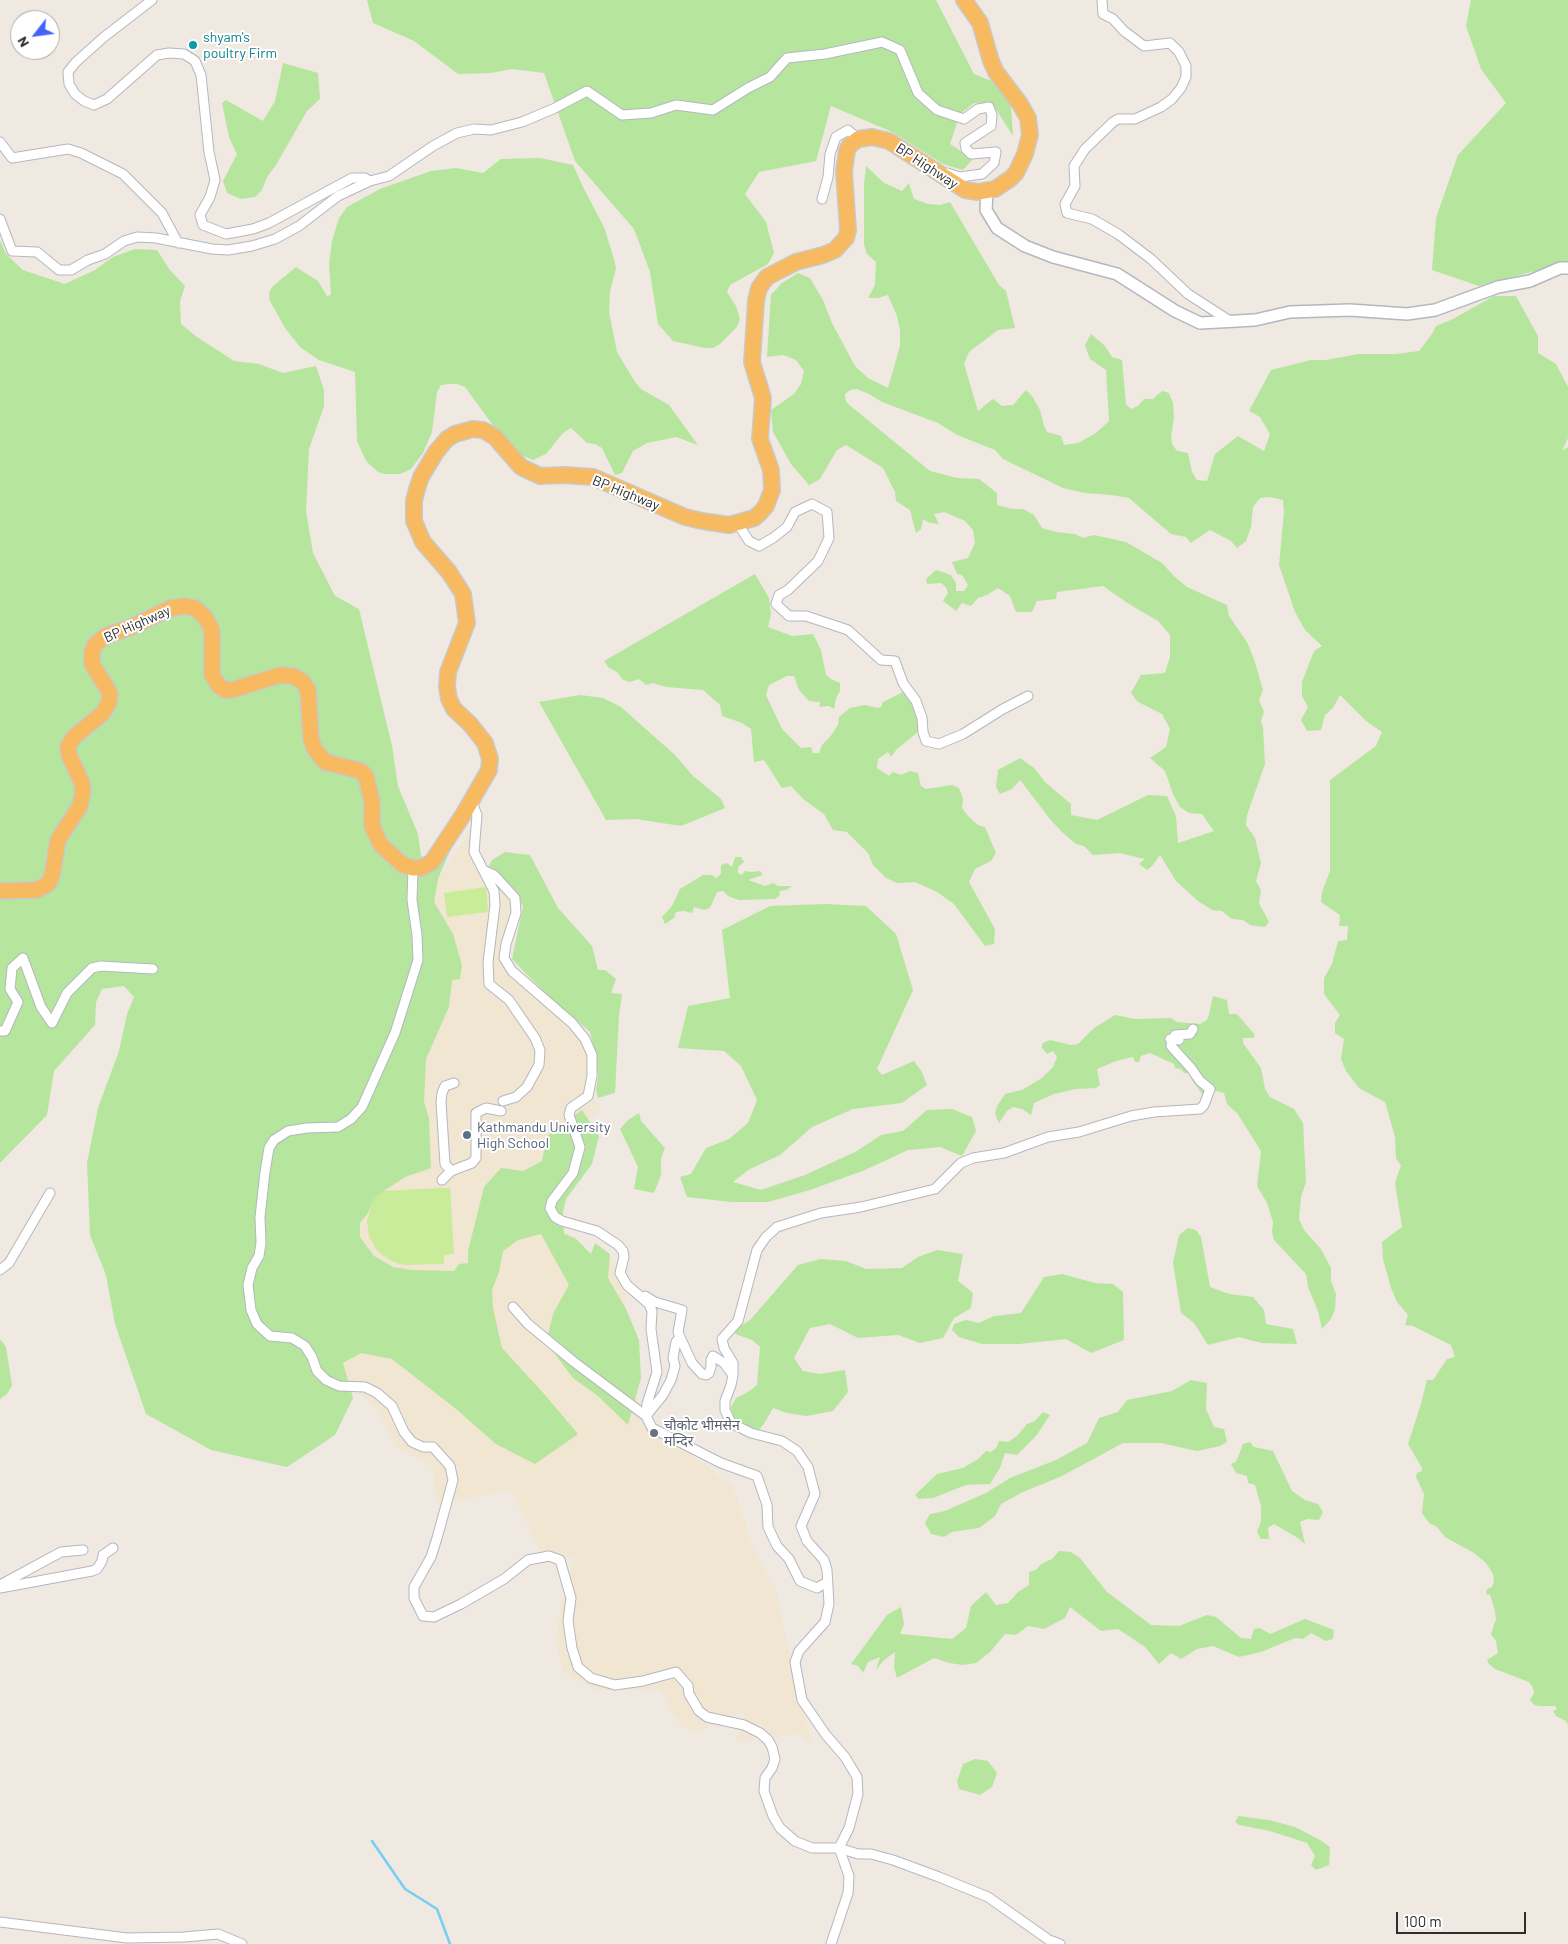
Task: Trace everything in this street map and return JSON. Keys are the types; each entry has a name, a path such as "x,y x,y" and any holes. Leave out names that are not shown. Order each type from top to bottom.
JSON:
{"highway":[{"path":"964,0 980,23 996,72 1020,104 1030,126 1030,135 1016,173 1004,184 987,192"},
{"name":"BP Highway","path":"858,139 872,137 889,142 965,190 987,192"},
{"path":"738,524 754,518 760,513 766,506 772,490 771,470 760,439 763,398 752,362 756,301 759,288 767,277 774,272 796,262 823,256 834,250 846,238 848,231 844,162 847,150 858,139"},
{"name":"BP Highway","path":"0,891 37,890 48,884 52,876 58,840 80,806 83,791 82,783 69,755 68,746 75,736 103,713 109,702 110,695 92,664 91,658 95,645 105,636 131,627 171,608 184,606 195,608 206,617 212,630 212,675 219,686 225,690 232,690 280,675 293,676 303,682 308,690 311,739 314,748 325,762 361,771 366,776 372,802 372,826 381,845 403,865 413,868 421,868 428,865 436,858 489,770 490,759 485,743 470,724 454,709 449,699 447,687 448,672 467,623 463,594 450,572 423,542 417,531 413,512 414,501 422,477 436,452 447,439 464,431 483,430 495,438 520,467 528,472 540,476 592,477 685,517 729,525 738,524"}],"street":[{"path":"132,14 143,0"},
{"path":"152,0 132,14 76,62 68,72 69,84 75,94 84,101 94,105 107,99 157,55 169,53 184,54 195,61 202,75 209,152 215,180 210,197 200,215 203,225 226,234 253,229 269,223 352,178 365,178 370,181"},
{"path":"1102,0 1103,14 1114,19 1124,31 1144,46 1170,42 1179,52 1186,66 1186,77 1181,88 1172,99 1161,107 1135,119 1118,119 1085,148 1074,166 1076,186 1065,204 1067,213 1092,219 1118,234 1151,259 1188,294 1230,321"},
{"path":"0,219 12,252 37,252 59,270 71,270 105,254 124,241 137,237 178,242 212,249 228,250 252,246 275,239 299,226 338,196 370,181 389,176 434,146 457,134 474,129 491,130 522,122 553,109 586,91 622,115 651,113 676,105 713,110 770,76 787,58 825,54 882,42 900,50 918,93 937,110 964,119 978,109 989,107 992,114 991,126 965,143 966,150 971,154 996,152 994,163 982,174 960,177 935,170"},
{"path":"822,199 828,177 830,154 836,137 848,130 858,139"},
{"path":"0,142 12,158 68,149 82,153 123,174 162,213 178,242"},
{"path":"987,192 986,210 997,228 1025,246 1053,257 1117,274 1174,311 1200,323 1255,320 1290,312 1350,310 1407,314 1435,310 1498,287 1530,281 1560,268 1568,268"},
{"path":"738,524 749,541 759,546 787,527 795,512 812,504 827,512 829,538 818,561 788,590 779,595 776,604 788,616 806,616 848,630 881,660 895,661 903,683 916,701 922,718 926,742 939,744 963,734 1028,696"},
{"path":"470,800 477,815 474,852 494,891 495,904 488,962 489,984 509,1000 535,1038 540,1050 539,1065 528,1087 516,1097 502,1101"},
{"path":"413,868 412,900 418,960 395,1033 362,1107 351,1119 338,1127 288,1131 274,1140 269,1148 260,1217 261,1243 259,1256 252,1268 248,1285 251,1310 257,1324 270,1336 292,1338 304,1346 312,1356 318,1371 326,1380 339,1386 365,1387 377,1393 392,1406 404,1432 412,1442 423,1447 433,1447 450,1466 454,1480 437,1538 431,1557 414,1587 414,1598 423,1616 434,1617 461,1604 504,1579 528,1560 549,1556 560,1560 571,1598 568,1621 572,1648 578,1668 591,1678 615,1685 643,1681 676,1672 688,1686 688,1694 698,1711 707,1717 744,1725 760,1733 768,1740 775,1759 772,1768 765,1778 764,1791 773,1816 780,1828 795,1841 812,1848 839,1848 858,1854 871,1854 893,1860 988,1898 1049,1940 1060,1944"},
{"path":"483,870 494,875 515,898 516,912 506,944 504,958 512,971 572,1023 585,1039 592,1054 592,1076 588,1096 571,1108 570,1115 580,1147 573,1173 552,1201 551,1213 562,1221 597,1231 618,1245 623,1251 624,1257 620,1273 626,1285 655,1302 682,1310 678,1332 692,1363 702,1374 706,1375 709,1373 713,1356 719,1358 733,1374"},
{"path":"0,1031 5,1031 18,1002 10,989 12,968 22,958 41,1007 52,1023 67,992 92,968 101,966 153,969"},
{"path":"831,1944 848,1893 849,1876 839,1848 850,1828 858,1794 857,1777 845,1757 826,1735 802,1700 794,1662 799,1651 824,1622 829,1604 827,1570 824,1560 807,1541 801,1526 815,1494 808,1467 798,1451 782,1441 751,1433 730,1423 724,1401 731,1385 734,1363 724,1348 722,1339 738,1322 757,1250 766,1237 777,1227 822,1213 935,1189 961,1163 973,1158 1004,1153 1048,1137 1079,1132 1131,1116 1154,1112 1200,1109 1204,1105 1210,1089 1200,1081 1171,1046 1172,1042 1170,1039 1179,1040 1176,1036 1190,1034 1193,1029"},
{"path":"451,1171 445,1164 441,1102 445,1086 454,1083"},
{"path":"442,1180 451,1171 472,1163 476,1158 476,1114 486,1108 501,1111"},
{"path":"0,1270 9,1263 50,1192"},
{"path":"632,1289 649,1304 652,1311 651,1329 657,1372 649,1396 646,1416"},
{"path":"513,1307 528,1324 574,1362 646,1416 652,1428 721,1463 757,1476 767,1505 768,1528 777,1546 789,1559 800,1581 817,1588 827,1582"},
{"path":"646,1416 663,1395 670,1380 675,1366 673,1358 676,1342 680,1337"},
{"path":"0,1587 98,1569 103,1555 114,1548"},
{"path":"0,1587 61,1552 84,1550"},
{"path":"0,1922 127,1938 184,1937 218,1934 242,1944"}],"shaded area":[{"path":"476,823 478,861 515,903 509,942 508,965 589,1043 593,1097 601,1109 567,1138 551,1219 591,1254 629,1270 622,1327 642,1419 733,1486 753,1546 776,1590 791,1663 812,1744 800,1734 736,1742 744,1711 699,1731 683,1727 671,1712 659,1689 597,1690 562,1671 556,1638 562,1602 574,1558 542,1555 511,1489 437,1505 432,1466 394,1446 377,1409 345,1381 253,1151"}],"green space":[{"path":"367,0 936,0 974,74 1002,85 1011,107 1013,136 992,103 974,103 960,114 950,144 973,159 963,170 943,164 892,132 831,106 816,161 759,172 745,194 766,222 774,253 768,264 730,285 727,292 736,306 740,319 737,327 720,344 713,348 705,348 673,341 658,324 650,272 634,229 575,161 544,73 512,69 491,73 458,74 414,41 373,23"},
{"path":"1471,0 1568,0 1568,264 1565,263 1479,286 1432,270 1436,218 1458,155 1506,103 1481,69 1466,26"},
{"path":"283,63 318,73 320,99 307,111 267,177 262,190 255,197 241,199 227,193 223,181 237,154 229,137 222,103 226,100 263,121 275,101"},
{"path":"540,158 573,165 604,227 616,268 610,292 609,312 617,352 641,389 669,405 698,445 676,437 647,443 633,451 622,473 615,475 602,448 595,444 587,443 571,428 563,433 546,454 533,460 518,454 505,442 465,387 449,384 441,385 437,392 432,432 423,453 411,469 400,474 378,472 366,461 357,441 355,372 319,360 300,347 285,328 270,301 269,292 273,286 296,267 318,281 327,296 331,295 329,264 332,241 339,218 347,207 380,189 431,171 456,168 483,173 501,159"},
{"path":"866,166 884,183 902,191 909,183 914,199 928,204 940,205 950,202 999,285 1006,291 1015,328 998,330 969,352 964,364 978,411 993,399 1002,406 1013,405 1026,390 1040,410 1047,432 1061,436 1064,445 1078,443 1096,433 1109,421 1106,370 1090,359 1085,345 1091,334 1105,346 1112,357 1122,360 1126,404 1131,409 1138,406 1144,399 1153,399 1162,391 1169,393 1173,403 1174,417 1171,437 1172,444 1177,451 1188,453 1192,472 1197,480 1207,481 1215,454 1238,436 1264,451 1270,434 1260,417 1249,411 1271,370 1311,360 1326,360 1358,354 1396,354 1419,351 1436,326 1453,319 1494,296 1516,296 1538,336 1538,353 1556,364 1568,387 1568,438 1562,451 1568,447 1568,1725 1566,1721 1556,1716 1553,1711 1557,1709 1555,1706 1534,1705 1530,1700 1534,1693 1529,1682 1495,1669 1489,1664 1487,1660 1498,1653 1496,1641 1491,1634 1496,1619 1494,1607 1490,1595 1486,1594 1487,1589 1492,1587 1494,1582 1493,1574 1486,1563 1474,1553 1445,1537 1436,1526 1430,1524 1422,1513 1424,1494 1416,1477 1417,1473 1422,1471 1422,1468 1408,1444 1427,1380 1433,1380 1447,1359 1455,1357 1451,1345 1413,1326 1405,1325 1408,1315 1397,1302 1391,1288 1383,1259 1382,1242 1402,1227 1395,1183 1401,1165 1396,1159 1395,1137 1385,1102 1359,1088 1346,1071 1341,1059 1344,1039 1335,1033 1335,1023 1340,1015 1324,994 1324,978 1332,964 1338,941 1347,940 1348,926 1339,926 1340,915 1321,902 1322,892 1330,871 1330,780 1376,746 1382,732 1366,721 1340,695 1333,708 1325,715 1321,730 1307,731 1301,720 1308,707 1302,696 1302,682 1314,651 1322,646 1305,630 1295,612 1279,565 1284,512 1283,500 1270,497 1260,498 1253,507 1251,527 1246,541 1237,548 1231,541 1210,530 1191,543 1186,537 1171,534 1129,498 1085,493 1063,488 1003,459 995,450 957,435 938,423 882,402 857,389 850,390 845,394 846,402 930,471 957,478 979,479 997,493 997,505 1012,509 1023,509 1034,515 1042,528 1075,534 1083,538 1094,535 1126,542 1162,563 1187,587 1227,605 1229,616 1247,642 1263,690 1259,700 1264,712 1261,721 1265,764 1247,815 1246,825 1255,838 1261,863 1256,881 1261,890 1259,903 1269,922 1265,927 1250,925 1243,920 1232,919 1222,911 1212,910 1198,901 1176,881 1160,855 1147,870 1139,864 1145,859 1119,853 1093,855 1084,846 1076,844 1061,831 1020,780 1012,789 1000,794 996,787 998,770 1020,758 1034,768 1045,782 1071,804 1071,815 1097,820 1148,795 1167,796 1176,816 1178,843 1214,831 1202,814 1189,813 1180,807 1165,771 1150,758 1166,747 1170,729 1162,714 1138,702 1131,693 1141,675 1165,673 1170,657 1170,635 1158,621 1103,586 1057,592 1056,599 1037,601 1032,612 1016,612 1010,596 998,588 978,598 971,606 962,603 956,611 943,601 948,593 946,587 941,583 927,584 926,579 936,570 951,575 956,583 956,591 964,591 968,585 962,575 957,574 952,562 968,558 975,543 973,530 965,521 944,512 934,514 939,524 930,523 923,519 921,529 916,533 910,510 896,501 895,492 883,468 846,445 837,450 820,479 809,485 791,464 773,432 771,410 794,394 801,384 804,371 796,360 783,355 767,357 771,295 782,283 798,273 810,278 823,300 832,323 855,366 868,378 888,388 900,346 900,330 897,316 888,295 868,298 875,285 876,262 867,254 864,244 864,184"},
{"path":"0,240 6,254 23,270 65,284 95,270 113,257 135,249 157,250 170,270 185,286 180,301 181,324 197,337 234,361 259,364 283,373 316,366 324,390 324,406 309,449 306,511 313,553 335,596 359,609 392,746 398,786 418,834 424,876 456,837 438,879 434,902 453,934 462,965 460,979 452,980 449,1007 426,1059 424,1102 429,1119 431,1168 405,1177 378,1195 360,1223 360,1237 374,1256 393,1267 411,1270 454,1271 459,1264 468,1263 468,1251 484,1187 501,1168 523,1171 542,1161 547,1136 582,1110 599,1136 592,1164 566,1199 563,1212 564,1234 575,1238 591,1254 595,1243 610,1254 608,1278 626,1309 639,1340 641,1378 628,1425 598,1396 573,1378 546,1342 553,1314 569,1285 541,1234 518,1240 503,1251 499,1272 492,1290 493,1308 502,1348 578,1434 535,1464 496,1444 456,1409 392,1359 361,1353 343,1363 353,1398 335,1435 287,1467 211,1450 146,1414 115,1324 106,1275 90,1235 87,1163 98,1108 119,1051 127,1014 134,997 124,986 102,989 96,1002 95,1025 54,1071 47,1115 0,1163"},
{"path":"755,574 769,598 771,614 768,627 792,636 813,634 821,650 826,675 840,683 840,691 836,698 834,709 829,706 819,707 820,702 809,701 799,690 794,676 787,676 769,685 766,695 782,729 801,748 811,747 813,753 819,753 822,745 838,725 839,717 850,708 865,705 878,708 881,707 883,702 903,692 911,702 917,716 918,732 897,749 891,757 888,752 878,759 877,768 889,776 893,772 901,775 910,771 918,773 921,786 926,789 952,785 959,788 963,799 962,808 978,825 985,827 996,853 991,861 975,869 969,882 995,929 994,944 985,946 954,904 937,892 915,882 897,883 886,878 873,865 868,853 847,832 833,830 824,814 803,799 791,786 782,788 764,760 754,762 751,729 742,723 722,716 720,705 703,690 666,687 653,683 646,685 639,679 630,682 623,680 604,661"},
{"path":"580,695 603,698 621,707 675,755 693,776 721,799 725,808 681,826 636,819 606,820 539,702"},
{"path":"505,852 530,855 558,908 592,946 598,970 605,970 616,979 611,993 622,994 615,1093 598,1098 596,1090 598,1076 590,1032 544,992 512,959 523,906 503,878 488,868 492,860"},
{"path":"735,857 741,857 744,862 738,867 738,873 742,875 745,871 760,871 763,875 748,880 765,886 773,883 778,886 792,886 787,890 779,891 780,895 775,899 739,900 728,896 723,891 717,892 710,908 704,910 694,907 692,913 676,912 674,918 665,924 662,917 672,906 680,889 703,875 712,875 716,878 721,874 721,865 727,863 732,867"},
{"path":"486,887 488,912 447,917 444,893"},
{"path":"826,904 866,906 896,934 913,990 877,1069 882,1075 914,1061 922,1072 927,1085 902,1103 853,1109 812,1127 780,1155 748,1170 733,1182 761,1190 805,1175 857,1151 881,1135 903,1131 927,1110 952,1109 972,1117 976,1131 962,1156 940,1147 908,1150 865,1170 810,1190 768,1202 731,1202 687,1197 680,1177 691,1174 706,1148 729,1139 748,1123 757,1100 741,1066 724,1051 678,1048 688,1006 730,998 722,930 770,906"},
{"path":"1213,996 1227,1000 1229,1014 1237,1014 1255,1035 1253,1038 1243,1038 1243,1043 1261,1068 1265,1089 1270,1097 1294,1109 1303,1123 1306,1182 1301,1197 1299,1219 1304,1230 1321,1249 1331,1268 1331,1281 1336,1294 1335,1309 1331,1319 1322,1329 1318,1311 1308,1287 1306,1274 1274,1240 1272,1232 1273,1222 1267,1203 1257,1186 1261,1151 1237,1113 1227,1104 1224,1093 1210,1089 1207,1097 1203,1095 1191,1079 1191,1073 1184,1073 1181,1069 1175,1068 1174,1064 1150,1053 1141,1056 1139,1062 1135,1062 1133,1057 1116,1061 1097,1069 1100,1085 1096,1088 1076,1089 1054,1094 1034,1103 1031,1115 1022,1109 1013,1107 1007,1111 999,1123 995,1114 997,1106 1005,1094 1022,1090 1042,1078 1053,1067 1057,1057 1053,1051 1047,1054 1042,1048 1042,1044 1045,1042 1050,1040 1071,1045 1078,1044 1094,1028 1115,1015 1135,1019 1171,1018 1177,1022 1200,1024 1207,1020"},
{"path":"639,1113 641,1121 665,1148 661,1159 661,1175 654,1193 634,1189 638,1167 620,1129 628,1120"},
{"path":"450,1188 454,1254 444,1255 444,1264 405,1265 396,1263 382,1255 376,1249 369,1236 367,1221 372,1203 378,1195 384,1191"},
{"path":"1188,1228 1196,1230 1201,1237 1210,1287 1229,1294 1253,1297 1264,1310 1266,1324 1293,1329 1297,1344 1261,1343 1239,1337 1208,1345 1194,1323 1181,1313 1173,1263 1179,1235"},
{"path":"937,1250 963,1254 958,1281 973,1293 971,1308 954,1318 943,1338 920,1343 898,1335 858,1338 830,1324 810,1328 794,1358 803,1371 820,1374 845,1370 848,1392 833,1411 806,1416 787,1413 773,1408 759,1430 743,1429 734,1423 731,1407 736,1398 757,1385 760,1347 752,1340 735,1334 738,1328 751,1319 798,1265 821,1259 846,1261 866,1269 902,1268 918,1257"},
{"path":"1062,1274 1095,1283 1113,1284 1123,1292 1124,1340 1091,1353 1066,1339 1019,1344 982,1344 959,1337 952,1330 954,1324 966,1320 979,1323 994,1316 1021,1313 1044,1277"},
{"path":"0,1339 6,1347 12,1385 7,1394 0,1399"},
{"path":"1191,1380 1207,1383 1206,1409 1214,1427 1224,1429 1227,1442 1220,1446 1197,1451 1161,1443 1123,1443 1062,1476 1023,1492 1001,1504 995,1516 979,1528 952,1532 944,1537 931,1534 925,1523 930,1514 945,1511 986,1493 1010,1478 1056,1460 1087,1443 1099,1418 1118,1412 1127,1400 1172,1391"},
{"path":"1043,1412 1050,1415 1036,1436 1017,1455 1005,1453 1000,1468 990,1484 966,1485 933,1498 919,1499 915,1495 937,1474 963,1468 978,1459 986,1451 991,1452 996,1448 999,1441 1008,1442 1017,1436 1027,1424 1035,1421"},
{"path":"1250,1442 1254,1447 1273,1451 1292,1491 1305,1500 1318,1504 1323,1512 1319,1520 1307,1519 1300,1522 1305,1544 1274,1524 1268,1528 1269,1539 1261,1539 1257,1532 1261,1521 1261,1506 1255,1485 1248,1483 1247,1476 1236,1473 1231,1464 1236,1462 1243,1444"},
{"path":"1059,1551 1071,1552 1080,1558 1107,1592 1151,1625 1179,1626 1207,1615 1216,1617 1241,1638 1251,1639 1254,1629 1260,1628 1270,1634 1305,1619 1334,1630 1333,1639 1326,1641 1311,1633 1303,1639 1295,1638 1261,1652 1239,1657 1213,1646 1197,1649 1181,1659 1171,1653 1159,1664 1145,1647 1118,1629 1101,1631 1070,1607 1065,1618 1044,1629 1028,1626 1016,1635 1005,1634 990,1652 976,1663 963,1665 934,1658 897,1678 894,1667 895,1652 883,1661 876,1670 880,1657 868,1662 863,1673 858,1666 851,1664 887,1615 901,1607 904,1624 900,1634 952,1639 966,1628 971,1606 986,1592 996,1605 1008,1603 1018,1592 1029,1585 1029,1572 1036,1570 1041,1564 1052,1559"},
{"path":"975,1759 988,1761 997,1773 992,1787 980,1795 959,1789 957,1781 963,1764"},
{"path":"1238,1816 1269,1820 1295,1827 1320,1840 1330,1847 1329,1865 1316,1870 1311,1865 1315,1856 1307,1843 1270,1831 1239,1825 1235,1822"}],"waterway":[{"path":"372,1841 405,1889 437,1909 450,1944"}],"place":[{"name":"shyam's poultry Firm","path":"193,45"},
{"name":"Kathmandu University High School","path":"467,1135"},
{"name":"चौकोट भीमसेन मन्दिर","path":"654,1433"}]}
